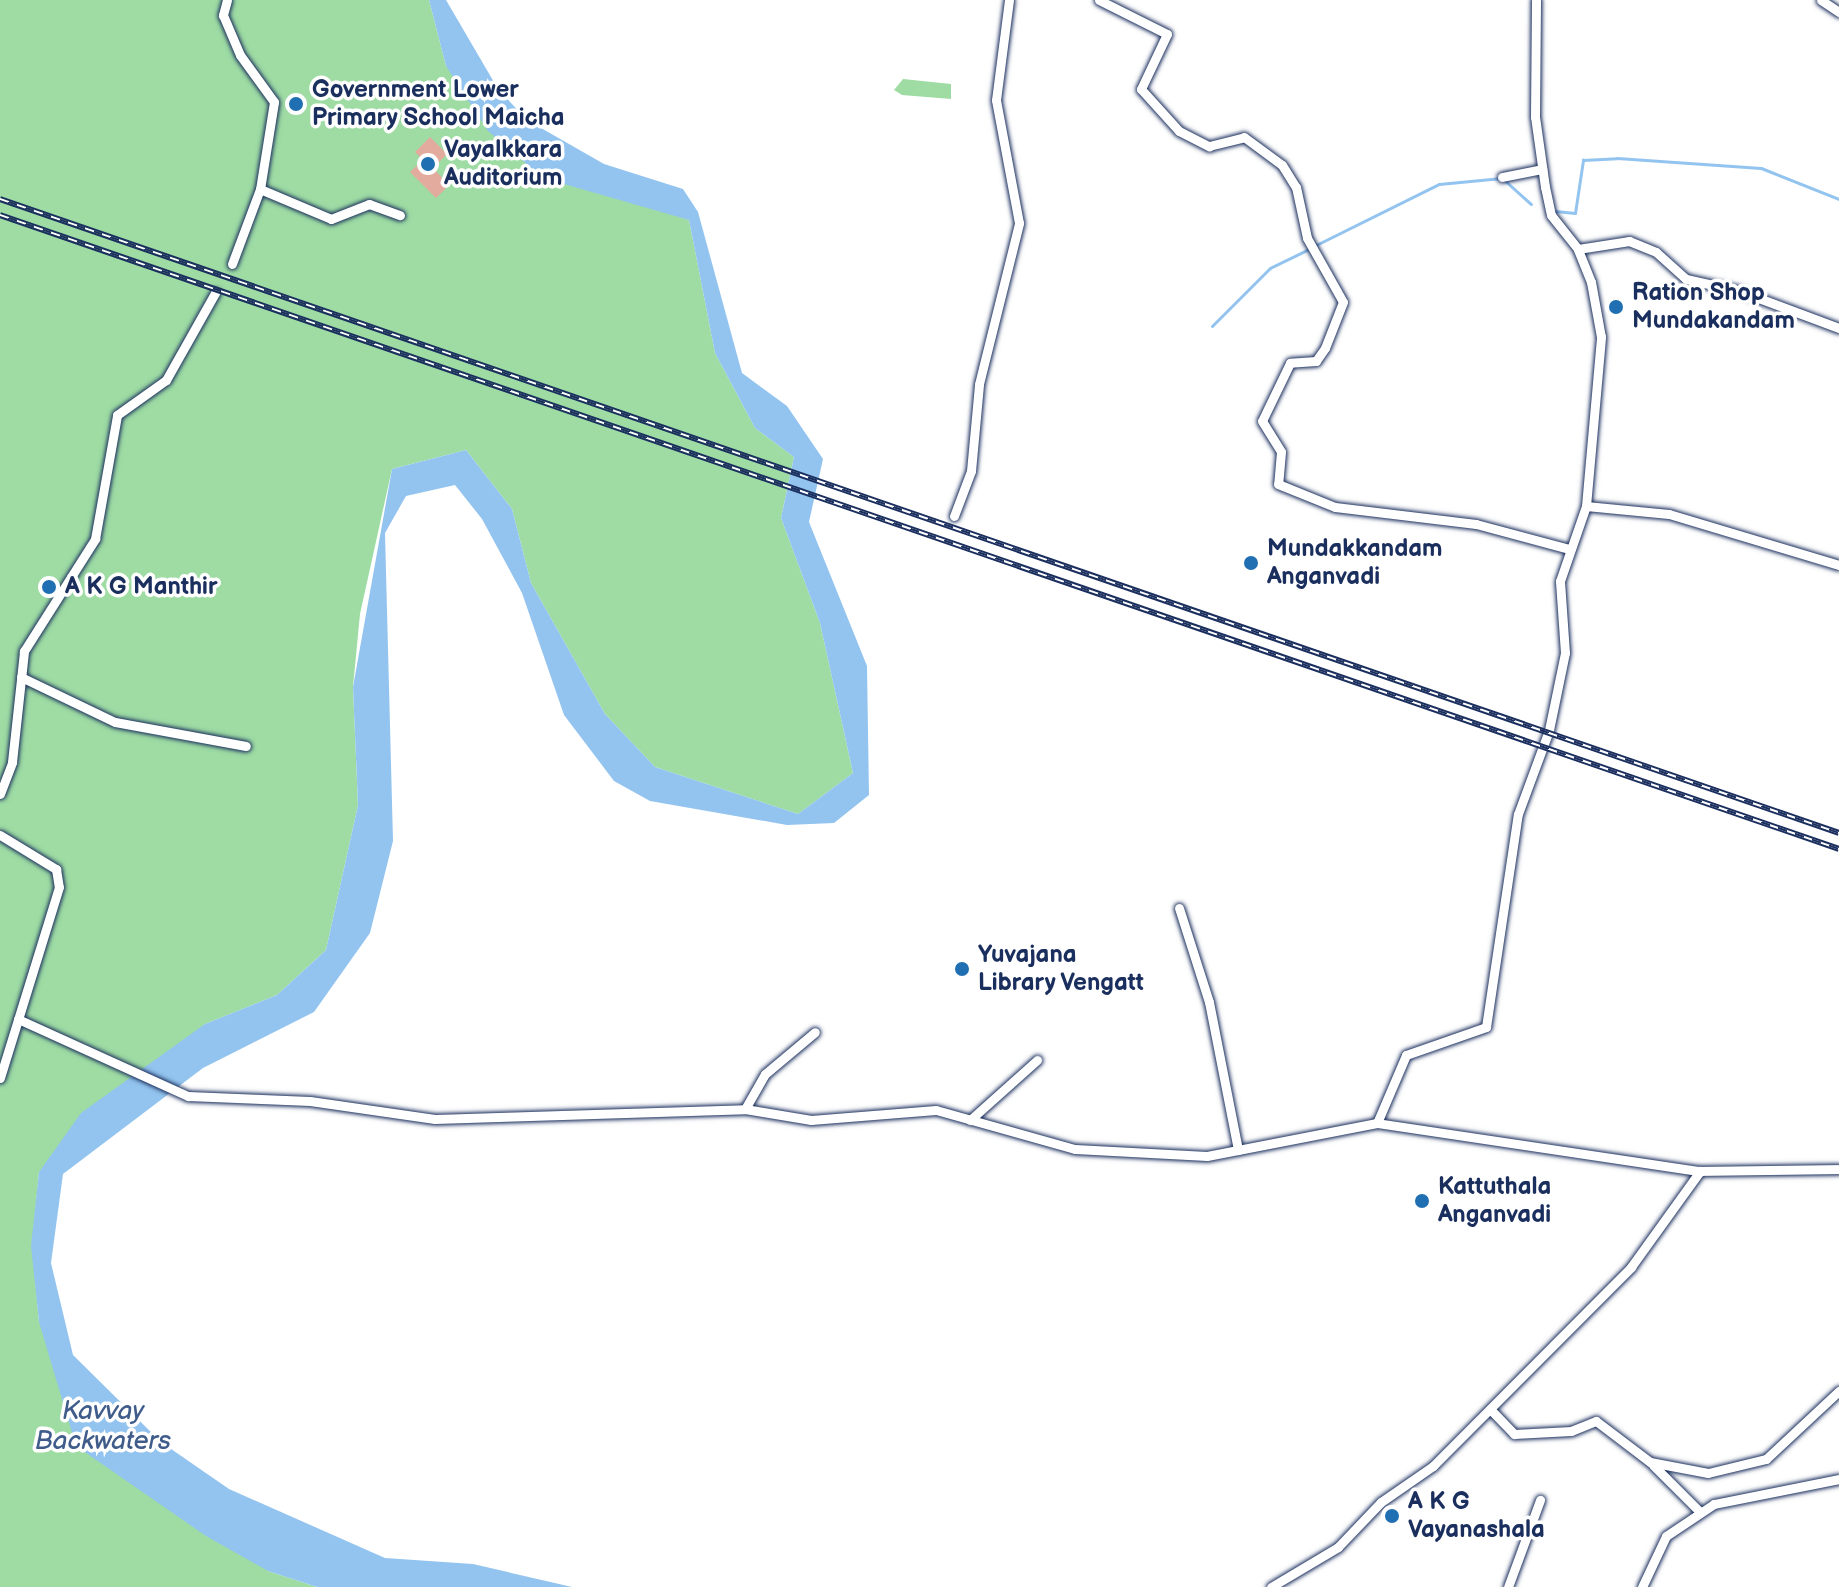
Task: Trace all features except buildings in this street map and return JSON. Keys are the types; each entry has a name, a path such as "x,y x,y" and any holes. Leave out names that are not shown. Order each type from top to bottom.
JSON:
{"street":[{"path":"227,0 223,15 240,55 274,102 260,189 232,264"},
{"path":"954,516 971,471 979,384 1019,223 996,100 1009,0"},
{"path":"1099,0 1167,34 1141,89 1179,131 1209,146 1244,137 1282,165 1296,187 1309,242 1343,302 1325,348 1316,361 1290,363 1262,421 1281,452 1278,484 1335,507 1476,524 1569,549"},
{"path":"1377,1123 1406,1055 1486,1027 1518,814 1549,730 1565,653 1560,581 1586,506 1601,337 1578,249 1551,215 1542,169 1536,0"},
{"path":"1821,0 1839,12"},
{"path":"1502,177 1542,169"},
{"path":"260,189 331,219 369,204 400,215"},
{"path":"1578,249 1629,241 1656,252 1686,279 1740,291 1839,328"},
{"path":"0,794 12,762 24,651 95,539 117,415 166,380 215,293"},
{"path":"1586,506 1669,514 1839,565"},
{"path":"21,677 115,722 246,746"},
{"path":"0,835 56,869 59,887 0,1078"},
{"path":"1179,908 1209,1002 1238,1150"},
{"path":"18,1019 188,1096 310,1101 435,1119 745,1109 811,1120 936,1110 1075,1149 1207,1156 1377,1123 1700,1171 1839,1169"},
{"path":"745,1109 765,1074 815,1032"},
{"path":"970,1120 1037,1060"},
{"path":"1271,1587 1338,1547 1490,1409 1631,1267 1700,1171"},
{"path":"1650,1462 1708,1473 1766,1459 1839,1391"},
{"path":"1490,1409 1514,1434 1571,1431 1596,1421 1650,1462 1700,1512"},
{"path":"1642,1587 1666,1536 1700,1512 1764,1490 1839,1479"},
{"path":"1508,1587 1540,1500"}],"green space":[{"path":"0,0 429,0 446,66 618,196 689,220 715,353 755,428 794,457 781,518 820,623 853,773 798,814 655,767 605,714 531,583 512,509 466,450 392,469 360,614 353,687 358,805 326,950 277,995 205,1024 39,1172 32,1246 39,1322 268,1571 317,1587 0,1587"},
{"path":"903,79 951,84 951,99 902,95 894,90"}],"water":[{"name":"Kavvay Backwaters","path":"429,0 446,0 498,89 527,120 604,164 683,189 698,212 742,373 787,406 823,459 809,522 867,666 869,795 834,823 787,825 650,801 614,781 564,715 522,593 482,519 455,485 406,496 385,533 393,841 370,933 314,1012 203,1068 63,1174 51,1263 73,1355 161,1442 229,1489 385,1558 473,1564 572,1587 317,1587 268,1571 206,1536 76,1446 39,1322 31,1246 39,1172 81,1113 205,1024 277,995 326,950 358,805 353,687 392,469 466,450 512,509 531,583 605,714 655,767 798,814 853,773 820,623 781,518 794,457 755,428 715,353 689,220 543,178 488,131 446,66"}],"waterway":[{"path":"1555,211 1575,213 1583,160 1617,158 1761,168 1839,199"},
{"path":"1316,245 1439,184 1502,178 1531,204"},
{"path":"1212,326 1270,268 1309,249"}],"railway":[{"path":"0,199 1839,833"},
{"path":"0,215 1839,849"}],"place":[{"name":"Government Lower Primary School Maicha","path":"296,104"},
{"name":"Vayalkkara Auditorium","path":"428,164"},
{"name":"Ration Shop Mundakandam","path":"1616,307"},
{"name":"Mundakkandam Anganvadi","path":"1251,563"},
{"name":"A K G Manthir","path":"49,587"},
{"name":"Yuvajana Library Vengatt","path":"962,969"},
{"name":"Kattuthala Anganvadi","path":"1422,1201"},
{"name":"A K G Vayanashala","path":"1392,1516"}]}
